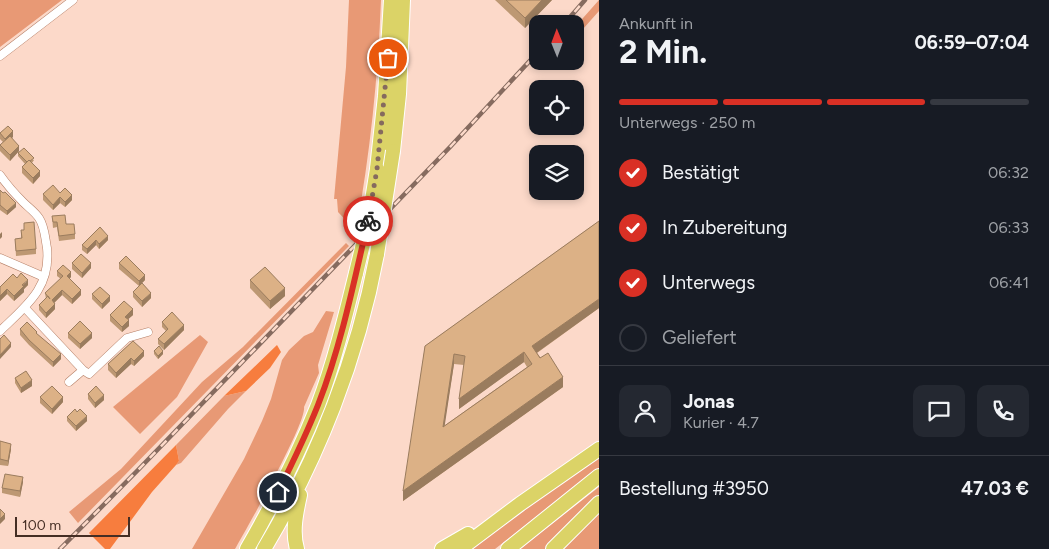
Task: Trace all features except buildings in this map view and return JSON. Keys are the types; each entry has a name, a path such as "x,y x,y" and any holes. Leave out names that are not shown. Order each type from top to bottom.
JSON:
{"highway":[{"path":"247,549 272,506 294,460 318,404 339,341 369,219 377,169 385,96 391,0"},
{"path":"264,549 288,508 316,449 343,378 377,254 393,151 403,0"},
{"path":"460,549 599,449"},
{"path":"297,549 295,534 296,511 305,472"},
{"path":"508,549 599,476"},
{"path":"553,549 599,503"},
{"path":"442,549 520,504"}],"street":[{"path":"0,56 73,0"},
{"path":"0,175 9,187 40,218 43,225 48,257 44,277 35,296 0,331"},
{"path":"0,258 44,277"},
{"path":"25,308 82,370 89,374 127,338 148,332"},
{"path":"69,382 82,370"}],"shaded area":[{"path":"0,0 62,0 0,47"},
{"path":"349,0 381,0 373,116 356,231 338,212 337,199 334,199 346,67"},
{"path":"599,0 599,11 584,28 584,17"},
{"path":"346,243 349,246 78,523 69,512 121,469 202,382 243,347"},
{"path":"326,311 334,312 318,365 319,373 286,454 235,549 192,549 244,459 271,399 282,360 289,350 304,336 313,332"},
{"path":"200,335 208,342 177,397 140,434 113,407"},
{"path":"277,345 281,352 270,368 246,391 224,396"},
{"path":"246,391 181,463 176,465 179,461 176,445 224,396"},
{"path":"176,445 179,461 152,492 110,549 105,549 89,533"},
{"path":"599,456 599,468 495,549 470,549"},
{"path":"599,487 599,497 546,549 520,549"},
{"path":"599,509 599,549 559,549"}],"railway":[{"path":"572,15 585,0"},
{"path":"60,549 451,146 529,62"}],"way so far":[{"path":"368,221 377,169 388,58"}],"route":[{"path":"278,492 298,452 318,404 339,341 368,221"}]}
